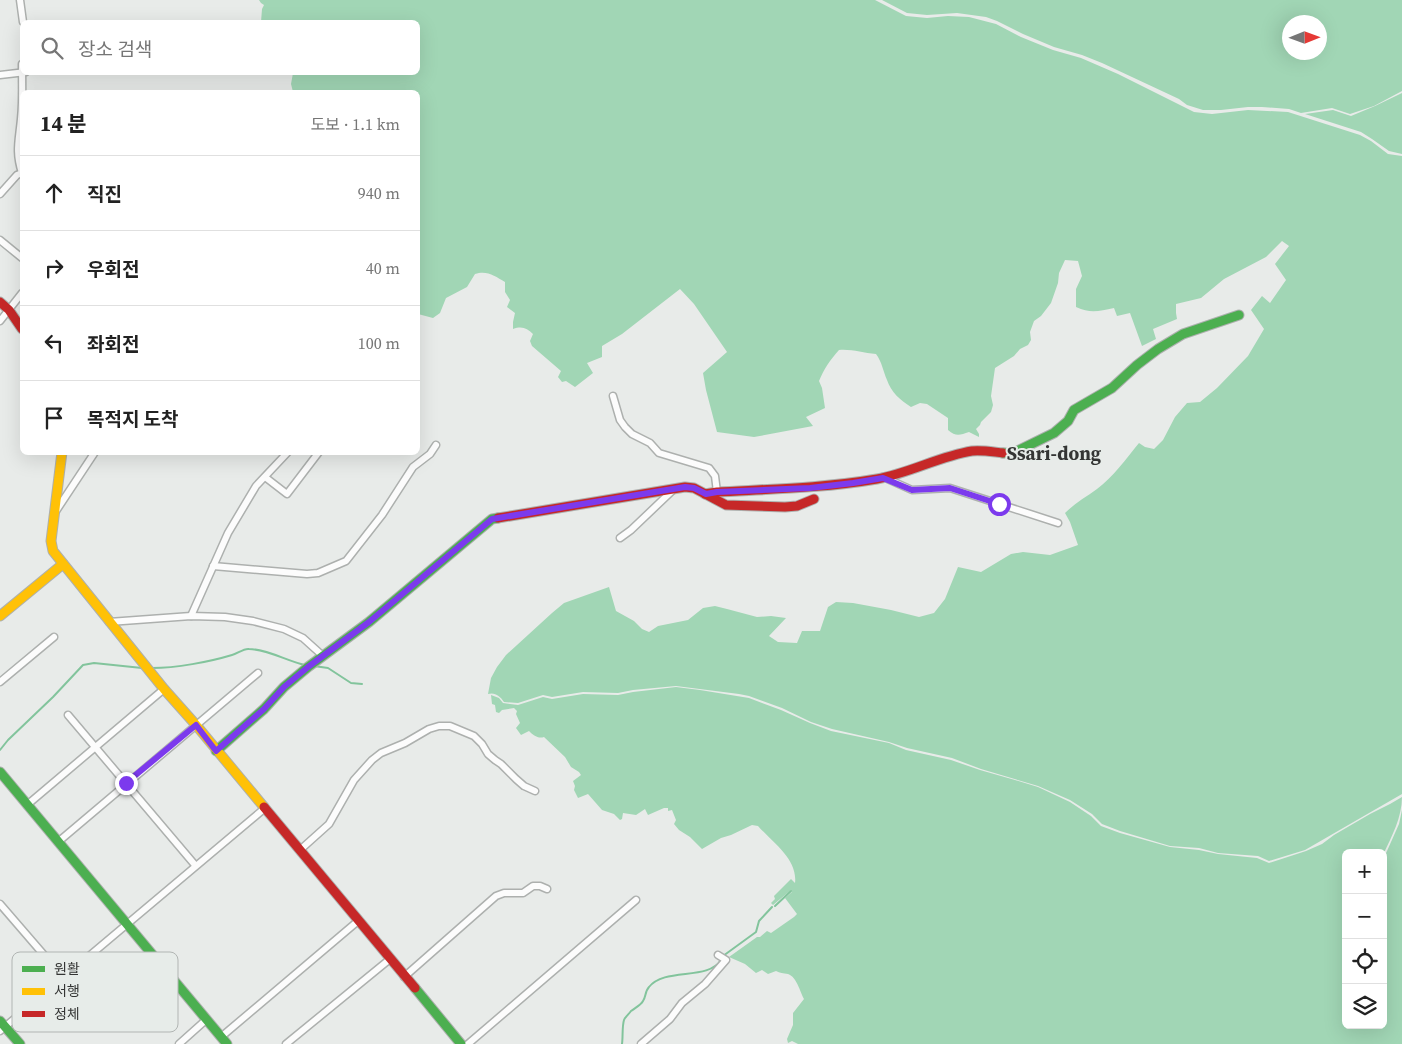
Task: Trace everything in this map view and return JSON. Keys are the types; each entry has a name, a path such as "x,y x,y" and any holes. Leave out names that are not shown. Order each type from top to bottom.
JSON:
{"street":[{"path":"20,0 23,20"},
{"path":"0,75 20,73"},
{"path":"23,90 24,75"},
{"path":"20,127 17,150 20,166"},
{"path":"0,194 20,174"},
{"path":"0,240 20,256"},
{"path":"0,321 20,296"},
{"path":"0,302 9,310 20,326"},
{"path":"706,494 810,488 853,483 883,478 972,451 1013,452 1054,433 1068,421 1074,410 1112,388 1158,349 1184,334 1239,315"},
{"path":"613,396 620,420 632,434 650,443 659,453 709,468 715,476 717,492"},
{"path":"213,566 307,574 318,573 346,561 382,515 407,475 430,454 436,445"},
{"path":"62,455 51,541 53,550 164,689 461,1044"},
{"path":"54,514 93,455"},
{"path":"191,616 232,525 256,486 285,455"},
{"path":"265,477 287,494 316,455"},
{"path":"883,478 912,490 950,488 1058,523"},
{"path":"216,751 264,709 284,687 369,622 492,519 685,487 694,488 726,505 784,507 797,506 814,499"},
{"path":"620,538 674,489"},
{"path":"0,616 63,564"},
{"path":"109,622 191,616 226,617 253,621 284,629 303,638 315,662"},
{"path":"0,682 54,637"},
{"path":"58,842 258,673"},
{"path":"28,804 164,689"},
{"path":"68,715 196,865"},
{"path":"300,850 329,824 354,780 372,760 381,753 406,743 429,729 438,726 450,726 474,736 488,754 524,786 535,791"},
{"path":"0,772 151,952"},
{"path":"94,952 265,808"},
{"path":"404,977 496,896 504,893 523,893 533,886 547,889"},
{"path":"468,1044 636,900"},
{"path":"0,904 41,952"},
{"path":"178,985 224,1040 358,921"},
{"path":"641,1044 670,1019 682,1003 705,984 726,960 718,955"},
{"path":"286,1044 390,960"},
{"path":"12,1018 2,1026 20,1044"},
{"path":"179,1044 207,1019"}],"green space":[{"path":"259,0 875,0 906,16 927,18 969,17 996,24 1021,37 1053,50 1081,58 1118,74 1194,112 1212,114 1248,110 1288,112 1360,135 1388,154 1402,156 1402,794 1305,850 1269,861 1258,856 1218,853 1199,848 1170,846 1120,831 1102,824 1092,814 1070,800 1038,786 952,758 832,729 749,696 676,686 618,693 583,692 552,697 543,695 518,703 504,702 497,695 488,694 491,678 506,655 552,613 564,603 609,587 616,611 649,632 658,626 688,620 703,608 715,606 757,617 786,618 769,636 778,642 797,643 802,631 820,631 828,607 836,602 853,603 919,617 934,613 945,599 958,567 981,572 1011,554 1023,552 1050,555 1078,545 1065,513 1108,479 1139,443 1154,449 1163,440 1175,417 1187,403 1200,402 1217,388 1248,356 1264,329 1251,310 1262,296 1270,303 1286,280 1275,264 1289,246 1282,241 1266,257 1224,279 1201,298 1176,304 1177,319 1153,329 1156,339 1142,346 1130,313 1117,316 1114,308 1091,311 1076,307 1076,289 1082,276 1078,261 1065,260 1059,273 1058,283 1051,303 1041,316 1034,321 1030,332 1031,340 1028,345 995,368 991,396 993,405 991,412 976,429 979,437 969,432 961,435 953,434 948,430 948,418 927,404 920,403 911,407 903,402 891,388 876,354 844,350 839,350 833,357 819,381 825,408 806,417 813,426 754,437 717,432 703,373 727,352 694,304 680,289 622,334 602,346 602,357 587,363 593,373 575,387 566,381 562,382 558,377 561,371 532,346 530,341 533,334 529,330 524,328 513,329 515,313 507,307 510,300 505,292 505,282 494,276 487,273 475,274 467,287 446,298 440,313 433,318 420,315 420,90 292,90 291,84 293,75 420,75 420,20 261,20 264,5"},
{"path":"882,0 1402,0 1402,91 1374,106 1350,114 1332,108 1301,113 1289,109 1262,107 1203,110 1187,105 1179,99 1102,63 1054,47 986,17 957,13 927,15 907,13"},
{"path":"1402,93 1402,154 1389,151 1361,132 1305,114 1333,110 1351,116"},
{"path":"676,687 749,698 831,731 889,743 906,750 951,760 1038,787 1070,802 1091,816 1101,826 1120,833 1170,847 1257,858 1269,863 1322,844 1334,835 1402,797 1398,819 1386,849 1342,849 1342,1029 1387,1029 1387,851 1399,824 1402,810 1402,1044 798,1044 792,1041 788,1043 787,1039 793,1025 793,1013 804,999 796,981 788,974 776,971 768,974 762,970 756,973 745,964 729,957 767,931 771,933 797,914 785,898 792,892 791,890 773,905 771,903 775,899 774,896 791,879 795,883 795,874 792,866 783,852 758,826 752,825 721,838 702,849 674,824 676,820 672,810 668,811 668,808 648,815 645,809 636,815 623,813 620,820 614,814 602,810 588,794 578,798 574,790 573,781 581,775 579,772 571,767 565,757 544,737 538,737 529,731 521,735 516,728 520,723 516,714 517,711 514,708 502,710 499,713 496,712 495,705 492,704 491,695 499,698 503,703 518,705 543,697 552,699 583,694 618,695"}],"waterway":[{"path":"152,668 203,662 223,658 247,649 263,651 305,665"},
{"path":"0,750 83,665 94,663 142,668"},
{"path":"314,666 328,668 351,683 362,684"},
{"path":"775,906 791,891"},
{"path":"723,956 756,932 759,921 772,907"},
{"path":"622,1044 625,1019 642,1002 647,990 656,981 665,977 707,970 721,960"}],"traffic: fast":[{"path":"1003,453 1013,453 1054,433 1068,421 1074,410 1112,388 1158,349 1183,334 1239,315"},
{"path":"216,751 308,667 369,622 492,519 498,518"},
{"path":"0,772 150,952"},
{"path":"178,985 227,1044"},
{"path":"415,988 461,1044"},
{"path":"0,1021 20,1044"}],"traffic: slow":[{"path":"62,455 51,541 53,551 164,689 264,807"},
{"path":"0,616 63,564"}],"traffic: jam":[{"path":"0,302 9,310 20,326"},
{"path":"705,494 857,482 901,473 960,453 972,451 1003,453"},
{"path":"498,518 685,487 694,488 726,505 785,507 797,506 814,499"},
{"path":"264,807 415,988"}],"district":[{"name":"Ssari-dong","path":"1054,453"}],"route":[{"path":"126,783 196,725 216,751 264,709 284,687 369,622 492,519 685,487 694,488 706,494 810,488 883,478 912,490 950,488 999,504"}]}
